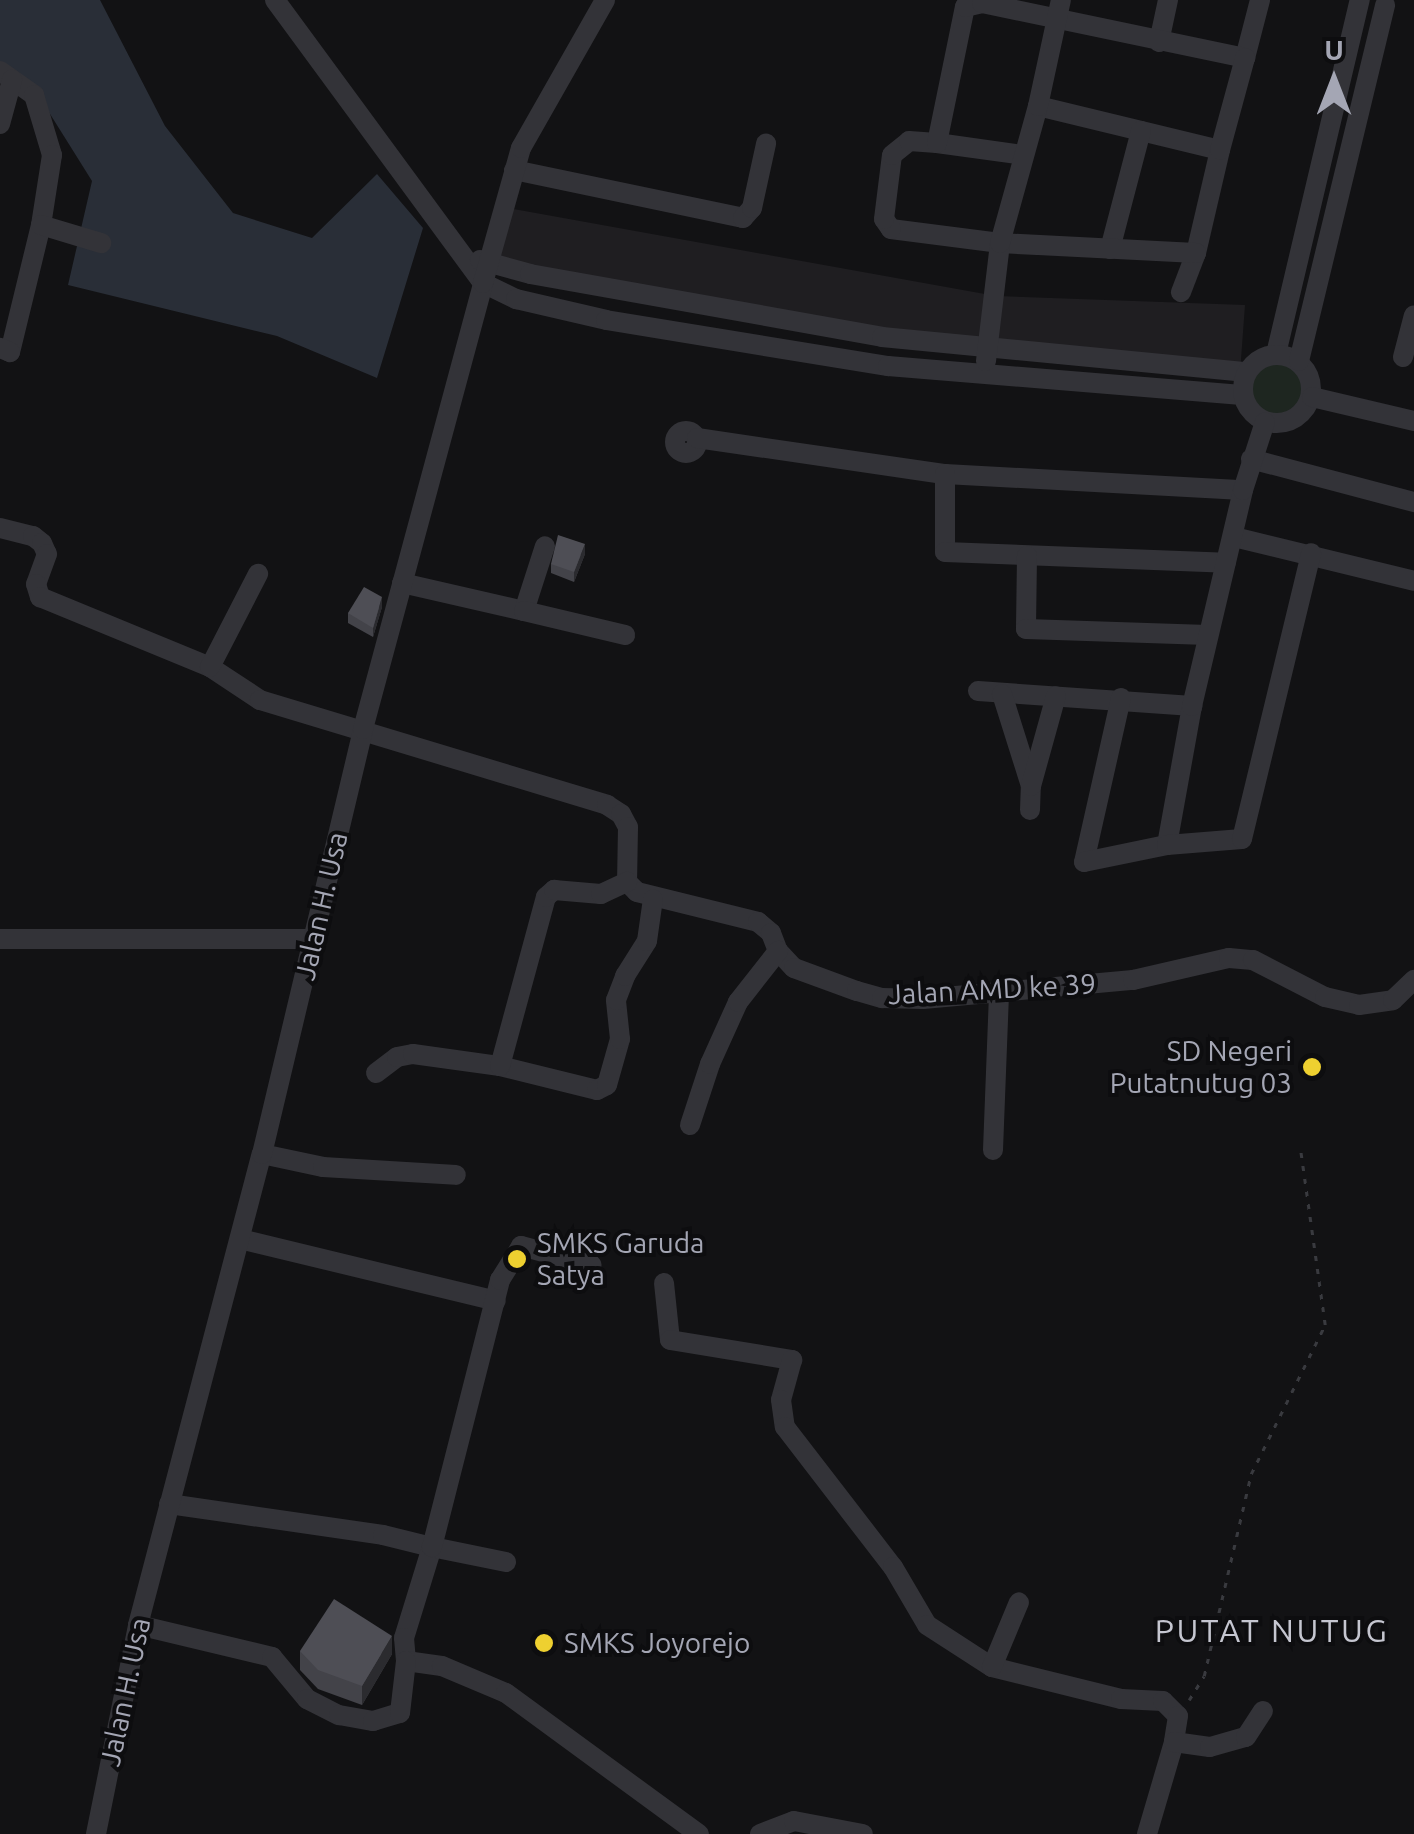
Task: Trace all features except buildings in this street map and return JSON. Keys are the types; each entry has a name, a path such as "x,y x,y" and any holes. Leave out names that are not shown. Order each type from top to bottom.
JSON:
{"street":[{"path":"275,0 478,260 482,283 516,299 606,320 888,366 1242,395"},
{"path":"478,260 541,107 605,0"},
{"path":"1159,42 1168,0"},
{"path":"1181,292 1196,253 1260,0"},
{"path":"1276,354 1360,0 1391,3 1299,361"},
{"path":"937,143 964,7 982,3 1059,8 1159,42 1245,58"},
{"path":"984,372 1000,243 1038,106 1059,8"},
{"path":"0,124 6,76 34,96 52,154 42,224 10,352 0,348"},
{"path":"1038,106 1220,150"},
{"path":"1110,250 1142,131"},
{"path":"1023,156 910,141 892,155 886,225 1000,243 1196,253"},
{"path":"514,170 742,218 752,208 766,144"},
{"path":"42,224 102,242"},
{"path":"478,260 530,274 882,338 1246,372"},
{"name":"Jalan H. Usa","path":"96,1834 138,1625 262,1154 363,729 482,283"},
{"path":"1403,356 1414,318"},
{"path":"1276,354 1299,361 1310,378 1312,397 1302,414 1284,423 1264,422 1250,412 1242,395 1246,372 1258,358 1276,354"},
{"path":"1312,397 1414,421"},
{"path":"682,414 687,437 946,474 1243,490"},
{"path":"1168,845 1192,706 1243,490 1264,422"},
{"path":"1251,459 1414,502"},
{"path":"946,474 944,552 1226,563"},
{"path":"0,528 34,536 42,543 47,554 36,584 40,597 210,667 271,704 607,805 621,814 628,827 626,882 601,894 554,890 546,898 500,1066"},
{"path":"1234,537 1414,581"},
{"path":"524,611 544,546"},
{"path":"1122,698 1084,862 1168,845 1242,839 1310,554"},
{"path":"1028,556 1026,629 1208,636"},
{"path":"210,667 258,574"},
{"path":"402,583 626,634"},
{"path":"978,691 1122,698 1192,706"},
{"path":"1002,694 1031,786"},
{"path":"1030,810 1031,786 1056,696"},
{"name":"Jalan AMD ke 39","path":"626,882 652,899 758,922 771,933 778,951 794,968 882,998 1133,980 1229,958 1253,960 1325,997 1358,1005 1393,1000 1414,980"},
{"path":"376,1072 396,1057 413,1054 500,1066 597,1090 607,1085 620,1038 616,1000 624,976 647,941 652,899"},
{"path":"0,939 312,939"},
{"path":"690,1125 710,1064 738,1002 778,951"},
{"path":"994,1150 999,992"},
{"path":"262,1154 323,1166 456,1175"},
{"path":"240,1239 496,1301"},
{"path":"138,1625 272,1657 307,1699 339,1714 373,1721 400,1712 406,1661 404,1638 432,1547 500,1280 521,1246 592,1265"},
{"path":"664,1283 670,1340 787,1356 792,1360 782,1400 785,1427 893,1567 927,1625 992,1667 1122,1700 1162,1700 1178,1716 1147,1834"},
{"path":"169,1504 383,1535 506,1562"},
{"path":"992,1667 1018,1602"},
{"path":"406,1661 442,1666 506,1693 700,1834"},
{"path":"1174,1742 1210,1747 1246,1737 1263,1711"},
{"path":"760,1834 794,1820 863,1834"}],"path":[{"path":"1178,1716 1204,1676 1252,1474 1326,1325 1300,1146"}],"shaded area":[{"path":"0,0 100,0 165,126 233,213 312,238 377,174 423,228 377,378 277,336 68,285 92,181 30,82 0,63"},
{"path":"502,207 996,296 1245,305 1240,373 979,356 483,261"},
{"path":"1273,347 1286,349 1297,357 1305,368 1305,394 1297,405 1286,413 1273,415 1260,413 1249,405 1241,394 1239,381 1241,368 1249,357 1260,349"}],"place":[{"name":"SD Negeri Putatnutug 03","path":"1312,1067"},
{"name":"SMKS Garuda Satya","path":"517,1259"},
{"name":"SMKS Joyorejo","path":"544,1643"}],"district":[{"name":"PUTAT NUTUG","path":"1272,1630"}]}
